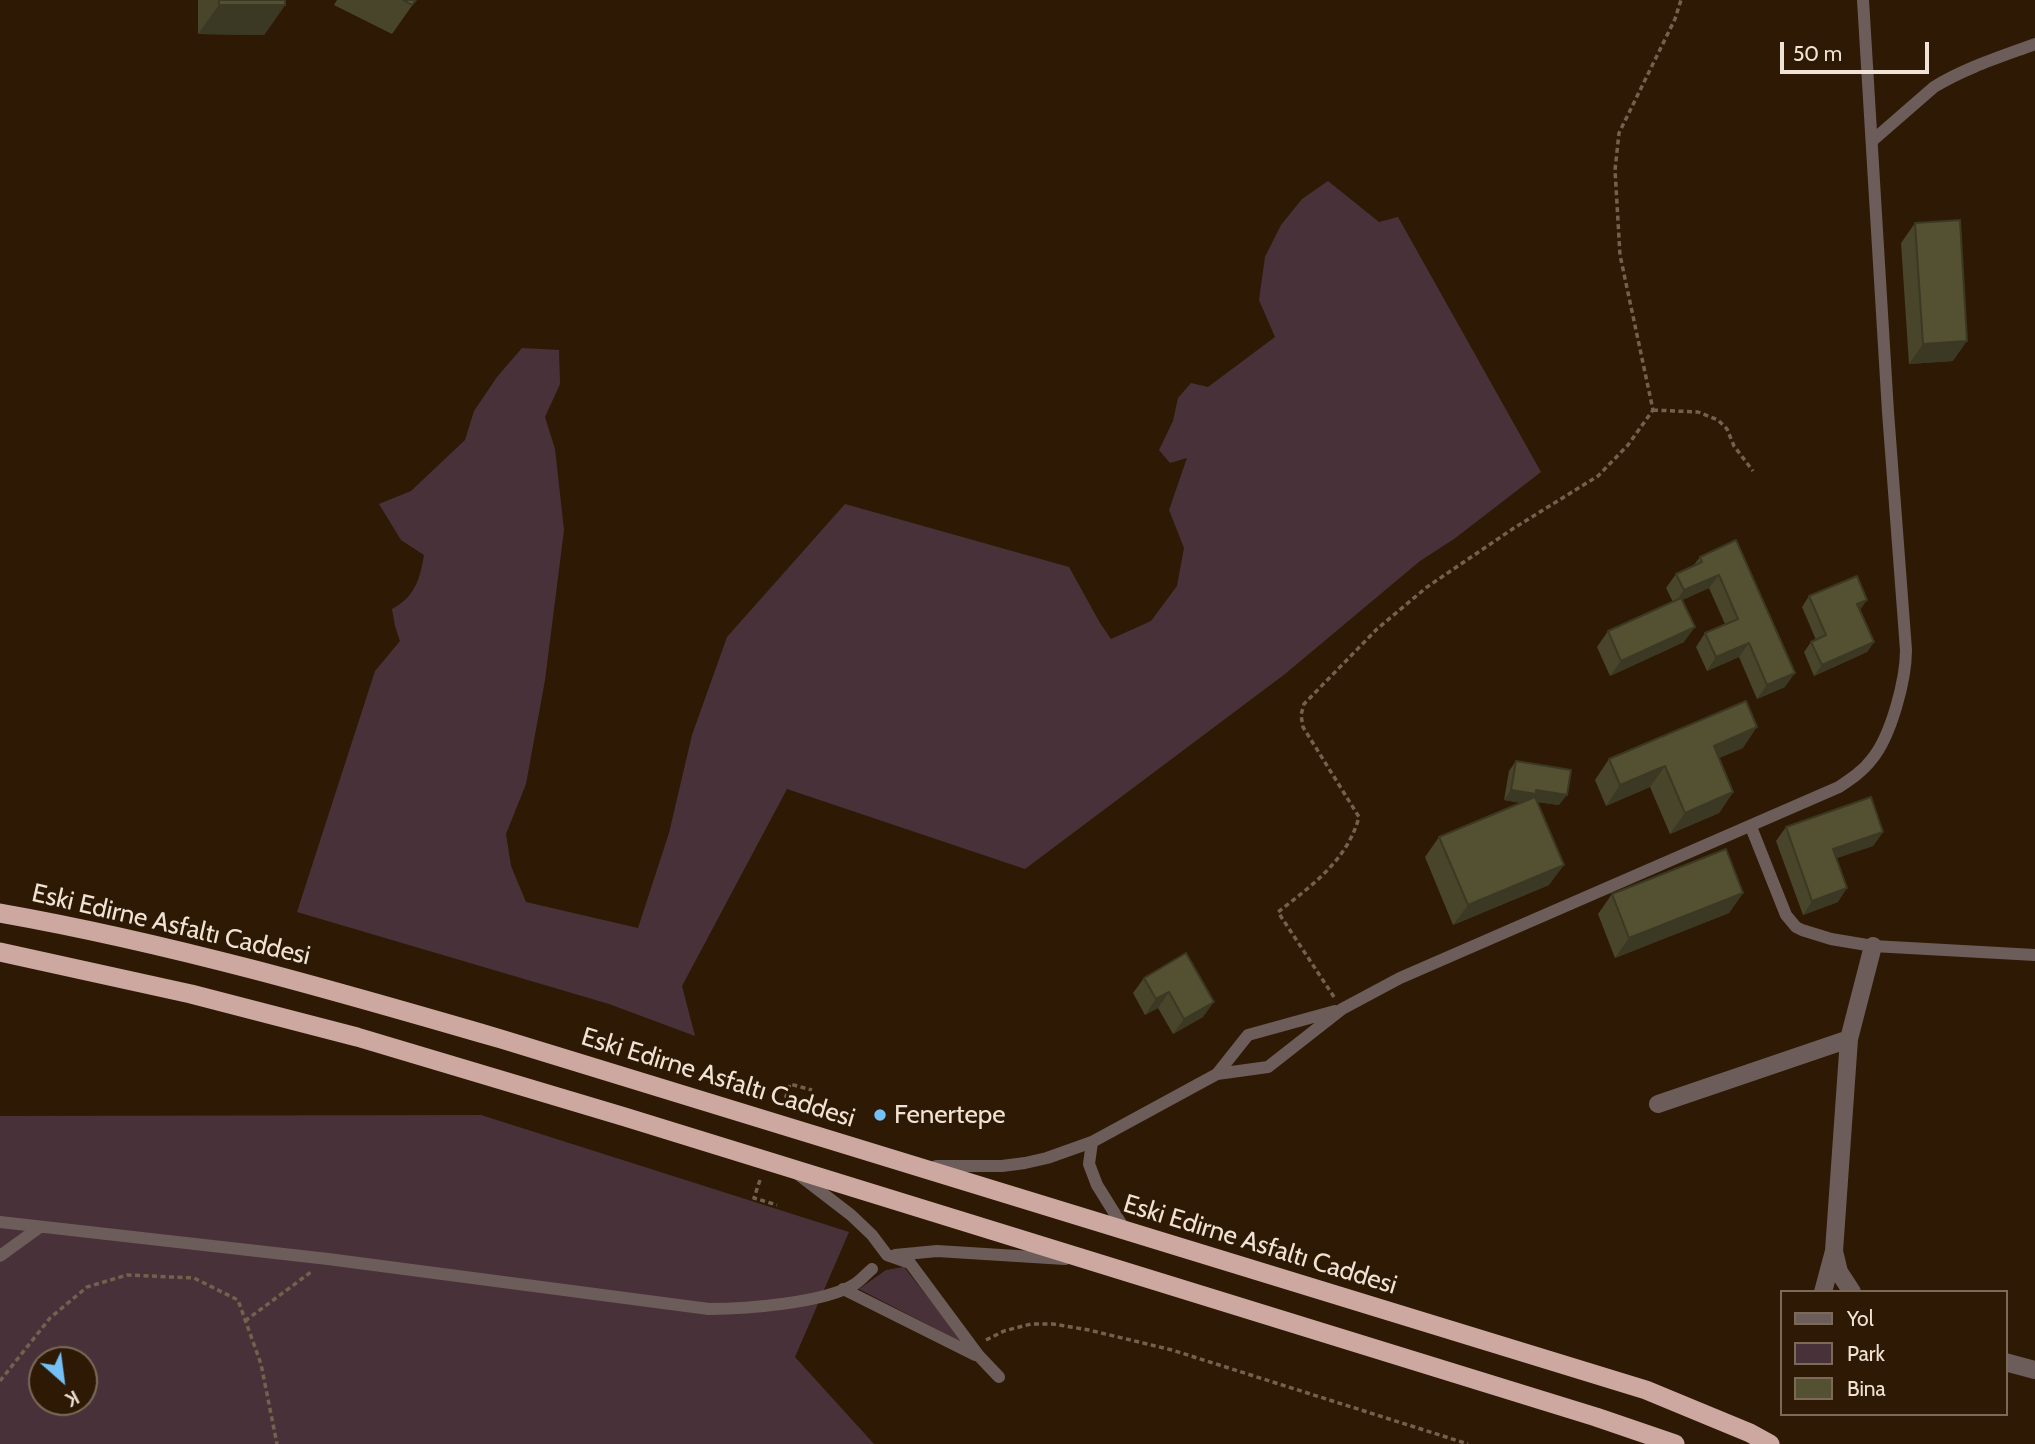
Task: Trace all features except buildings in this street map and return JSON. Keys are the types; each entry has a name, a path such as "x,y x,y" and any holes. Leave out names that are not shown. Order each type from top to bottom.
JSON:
{"highway":[{"name":"Eski Edirne Asfaltı Caddesi","path":"0,913 156,946 335,991 501,1039 1646,1390 1770,1444"},
{"path":"0,953 191,994 357,1037 1608,1420 1675,1444"}],"street":[{"path":"1823,1290 1833,1251 1849,1039 1873,946"},
{"path":"1658,1104 1849,1039"},
{"path":"1833,1251 1839,1272 1851,1290"},
{"path":"2007,1363 2035,1370"}],"lane":[{"path":"911,1165 1002,1166 1047,1158 1092,1142 1217,1074 1268,1067 1342,1009 1400,978 1839,787 1862,771 1874,758 1903,684 1906,650 1863,0"},
{"path":"1871,141 1944,81 1967,69 2035,44"},
{"path":"1751,827 1786,915 1802,930 1873,946 2035,955"},
{"path":"1217,1074 1248,1035 1342,1009"},
{"path":"1092,1142 1089,1164 1097,1185 1125,1231"},
{"path":"793,1170 851,1215 872,1235 887,1255 910,1263 975,1352 999,1377"},
{"path":"0,1222 328,1259 709,1309 783,1304 843,1289 855,1284 872,1269"},
{"path":"0,1256 40,1227"},
{"path":"887,1255 937,1251 1089,1261"},
{"path":"843,1289 975,1352"}],"path":[{"path":"1342,1009 1278,912 1328,871 1348,846 1359,817 1303,727 1301,715 1304,704 1377,629 1427,587 1514,528 1598,476 1628,445 1653,410 1619,255 1615,170 1619,133 1675,19 1681,0"},
{"path":"1653,410 1699,412 1718,420 1727,429 1734,446 1753,471"},
{"path":"790,1084 813,1090"},
{"path":"754,1198 777,1205"},
{"path":"245,1321 328,1259"},
{"path":"0,1381 50,1318 88,1287 127,1275 194,1278 238,1300 261,1364 277,1444"},
{"path":"975,1352 1004,1331 1031,1324 1053,1324 1089,1330 1172,1350 1468,1444"}],"green space":[{"path":"1328,181 1379,222 1398,217 1541,472 1454,539 1420,561 1285,674 1025,869 787,789 682,986 695,1036 609,1004 297,912 375,671 400,641 392,609 411,593 424,555 401,540 379,504 411,491 465,440 474,411 497,377 522,348 559,350 560,384 545,417 555,449 564,530 545,680 526,784 506,834 511,866 526,902 638,928 669,833 692,735 727,637 845,504 1069,567 1111,639 1151,621 1177,586 1184,548 1169,510 1187,458 1170,463 1159,450 1173,421 1178,398 1191,383 1208,387 1275,337 1259,300 1265,257 1281,225 1302,199"},
{"path":"481,1115 849,1232 795,1357 874,1444 0,1444 0,1116"},
{"path":"904,1267 965,1344 859,1289 886,1270"}],"place":[{"name":"Fenertepe","path":"880,1115"}]}
